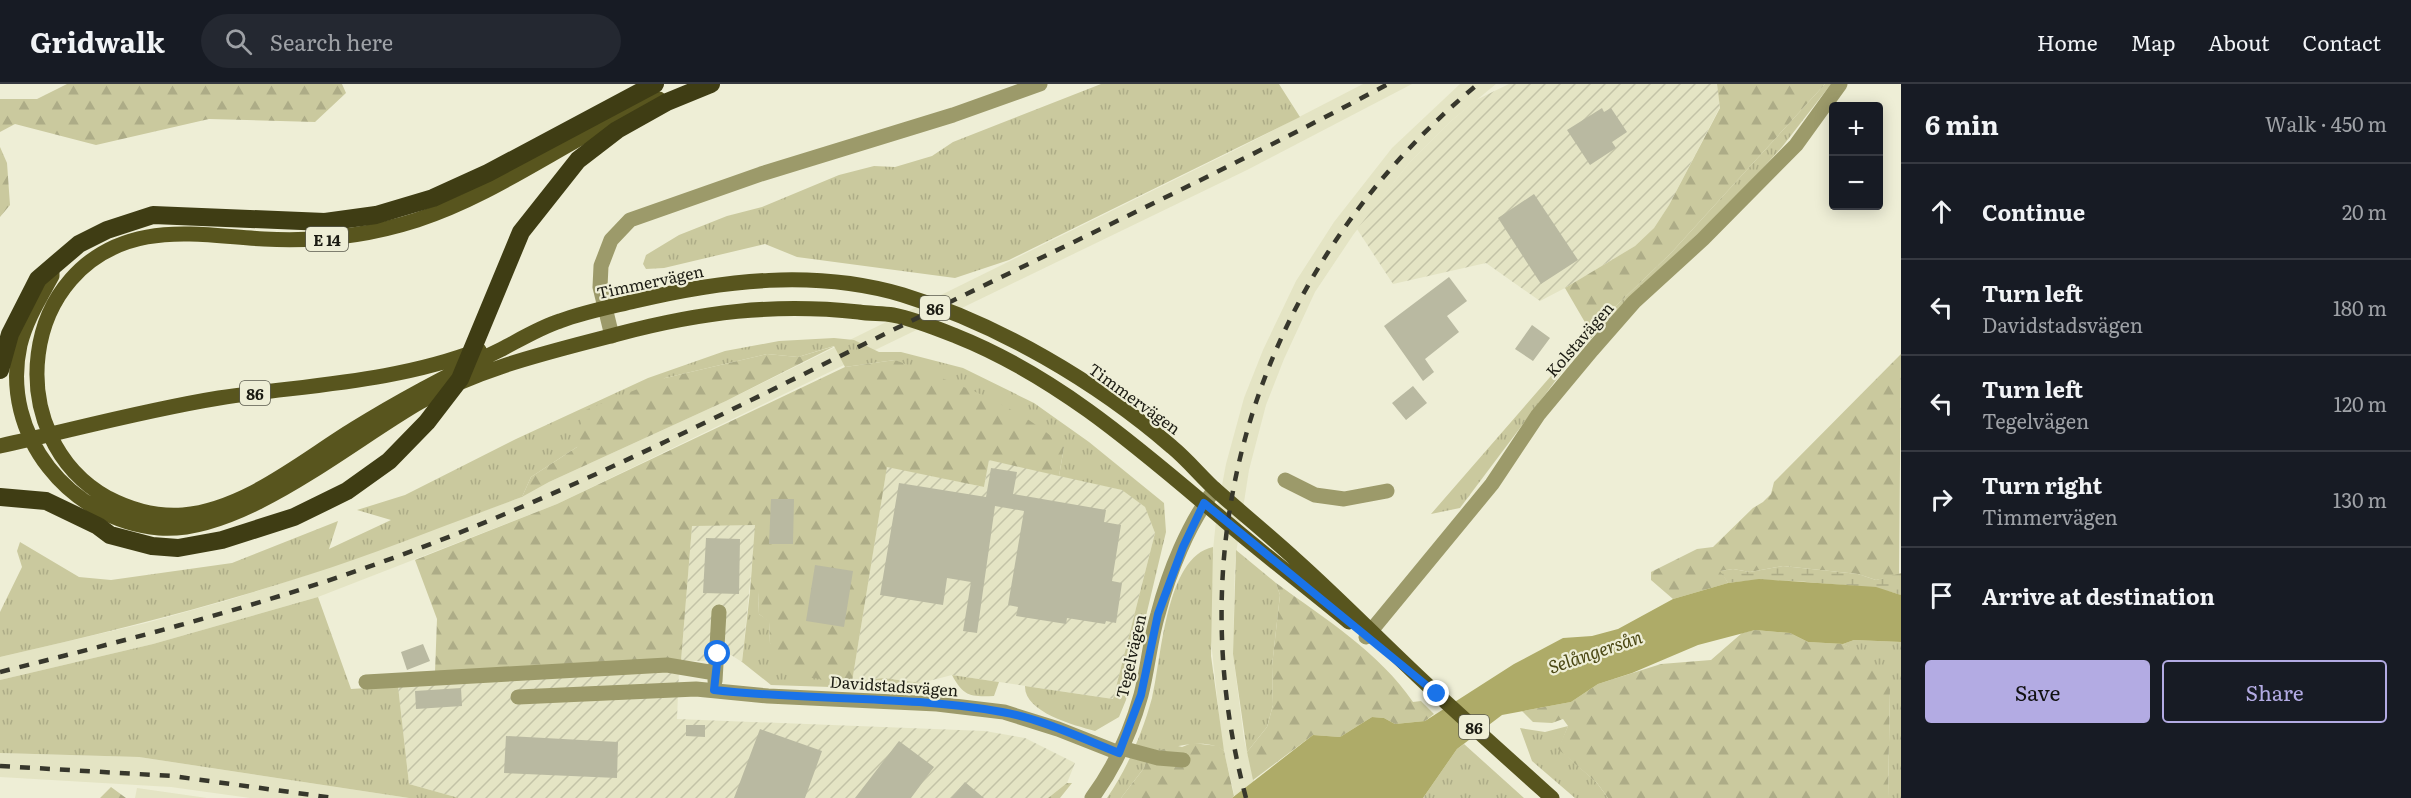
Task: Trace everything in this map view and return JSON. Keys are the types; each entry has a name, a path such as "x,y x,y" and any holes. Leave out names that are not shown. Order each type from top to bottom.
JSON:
{"highway":[{"name":"E 14","path":"0,370 10,334 38,279 52,270 60,259 80,244 107,230 153,216 325,222 375,215 433,198 488,173 655,84"},
{"path":"0,497 45,501 98,526 110,535 152,546 178,548 222,540 294,517 355,485 388,461 427,422 459,379 521,232 578,160 617,130 667,102 711,84"}],"main road":[{"name":"E 14","path":"26,403 32,372 34,342 51,303 80,269 111,248 149,236 325,239 376,232 423,219 487,191 641,106 696,84"},
{"name":"86","path":"47,454 23,421 26,403 17,371 20,342 33,311 52,276 52,270"},
{"name":"Timmervägen","path":"47,454 94,491 141,512 180,516 216,508 251,493 438,379 551,323 693,287 766,280 831,281 909,297 1014,341 1097,390 1177,450 1215,489 1300,563 1369,634"},
{"name":"Timmervägen","path":"47,454 58,481 91,507 113,517 162,528 187,528 229,518 443,391 491,368 687,317 757,308 798,306 893,315 942,330 1012,362 1105,420 1204,503 1369,634 1552,798"},
{"name":"86","path":"0,446 216,399 405,372 456,359 551,323"},
{"name":"86","path":"98,526 154,537 181,536 210,531 229,518"}],"street":[{"path":"612,336 600,287 601,266 611,240 630,220 760,174 952,115 1040,84"},
{"name":"Kolstavägen","path":"1369,634 1492,484 1538,415 1592,350 1634,302 1703,239 1796,145 1840,84"},
{"path":"1285,480 1315,495 1344,499 1387,491"},
{"name":"Tegelvägen","path":"1092,798 1120,751 1141,695 1158,614 1183,547 1204,503 1215,489"},
{"path":"714,690 719,612"},
{"path":"366,682 667,665 715,673"},
{"name":"Davidstadsvägen","path":"518,697 696,689 768,696 937,704 1004,712 1120,751 1183,760"}],"shaded area":[{"path":"1363,84 1412,84 1247,170 557,504 318,597 153,644 0,680 0,657 146,623 232,599 310,574 522,497 549,482 726,401 1237,149"},
{"path":"1460,84 1496,84 1451,121 1409,163 1353,235 1315,292 1266,405 1249,470 1235,560 1233,654 1244,739 1258,798 1235,798 1222,743 1210,632 1212,559 1217,512 1226,464 1244,398 1263,350 1296,281 1334,222 1392,148"},
{"path":"1509,84 1717,84 1720,107 1669,205 1654,228 1635,246 1565,288 1540,301 1486,263 1393,284 1357,229 1409,163 1451,121 1476,100"},
{"path":"989,459 1123,490 1145,507 1155,533 1113,699 952,675 921,683 883,678 852,682 887,466 984,487"},
{"path":"692,525 756,525 742,662 731,655 718,654 704,661 681,661"},
{"path":"679,670 677,719 985,731 1025,738 1075,763 1067,783 1048,798 459,798 409,784 398,686"},
{"path":"0,753 139,757 409,798 250,798 171,787 0,777"},
{"path":"137,788 207,798 135,798"}],"green space":[{"path":"67,84 342,84 346,93 315,122 209,119 96,145 15,124 0,132 0,99 37,99"},
{"path":"1101,84 1279,84 1300,117 1009,260 955,278 797,257 765,244 664,268 646,269 643,264 646,255 679,235 727,216 762,207 839,175 874,166 895,167 932,156 953,142"},
{"path":"1717,84 1825,84 1671,253 1590,331 1565,288 1635,246 1654,228 1669,205 1720,108"},
{"path":"1825,84 1831,84 1782,147 1731,203 1650,278 1574,356 1460,508 1431,514 1590,331 1671,253"},
{"path":"0,147 7,163 10,205 0,217"},
{"path":"834,338 854,340 879,352 901,352 963,368 1034,403 1089,442 1164,503 1166,532 1126,700 1119,717 1095,731 1075,725 1051,716 1032,703 1025,686 1113,699 1155,533 1145,507 1122,490 1059,476 1064,447 895,360 845,367 834,346 798,357 767,354 665,378 577,447 531,477 522,497 415,537 270,587 116,629 0,657 0,612 22,567 17,551 20,542 79,577 111,580 232,563 338,521 329,549 391,520 357,510 405,495 516,439 648,378 725,351 779,341"},
{"path":"835,346 726,401 549,482 522,497 531,477 577,447 583,411 665,378 767,354 798,357"},
{"path":"1901,354 1899,575 1876,580 1858,574 1783,566 1750,572 1733,569 1721,571 1728,583 1673,599 1651,580 1651,572 1697,549 1713,547 1753,508 1763,502 1771,494 1774,482"},
{"path":"895,360 962,386 1005,406 1045,431 1064,447 1059,476 989,460 984,487 887,467 852,682 792,676 770,643 769,622 759,614 758,592 750,592 755,525 692,526 681,661 435,672 437,619 415,560 557,504 845,367"},
{"path":"1213,547 1211,656 1224,751 1208,744 1197,744 1166,749 1148,755 1144,768 1121,798 1107,798 1128,762 1148,711 1168,611 1175,589 1185,569 1197,555"},
{"path":"1236,550 1276,583 1280,595 1272,666 1273,705 1267,727 1247,752 1233,654"},
{"path":"1783,566 1858,574 1876,580 1901,573 1901,595 1866,587 1805,582 1767,580 1728,583 1720,571 1733,569 1750,572"},
{"path":"1276,583 1350,637 1400,684 1413,702 1421,701 1434,714 1425,721 1395,724 1384,718 1372,717 1340,737 1313,735 1253,780 1247,752 1267,727 1273,705 1272,666 1280,595"},
{"path":"750,592 758,592 759,614 769,621 770,643 852,682 883,678 921,683 919,690 771,685 742,662"},
{"path":"318,597 351,689 398,686 409,784 459,798 409,798 139,757 0,753 0,680 153,644"},
{"path":"1755,630 1790,633 1808,642 1843,644 1855,649 1883,677 1890,689 1888,798 1608,798 1597,783 1558,749 1568,726 1563,719 1552,723 1533,722 1522,711 1571,702 1598,684 1661,664 1711,660 1742,633"},
{"path":"1854,640 1901,642 1901,798 1888,798 1890,689 1855,650 1843,644"},
{"path":"952,675 999,682 994,696 979,696 964,691"},
{"path":"1568,726 1559,749 1597,783 1608,798 1575,798 1532,761 1520,728 1545,732"},
{"path":"1192,743 1218,746 1224,751 1234,796 1232,798 1121,798 1144,768 1148,755 1174,745 1182,747"},
{"path":"1464,744 1524,798 1423,798 1457,749"},
{"path":"1067,783 1072,783 1060,798 1048,798"},
{"path":"111,787 126,798 100,798"}],"water":[{"name":"Selångersån","path":"1759,579 1876,587 1901,595 1901,642 1854,640 1843,644 1808,642 1790,633 1755,630 1698,645 1632,673 1598,684 1571,702 1502,715 1457,749 1423,798 1232,798 1313,735 1340,737 1372,717 1384,718 1395,724 1425,721 1514,664 1563,638 1592,636 1618,629 1673,599 1728,583"}],"building":[{"path":"1602,108 1604,112 1611,108 1627,132 1612,142 1616,148 1590,165 1567,130"},
{"path":"1534,194 1578,260 1541,284 1498,218"},
{"path":"1449,277 1467,301 1447,316 1459,332 1425,359 1434,372 1423,381 1384,326"},
{"path":"1532,325 1550,338 1533,361 1515,349"},
{"path":"1413,386 1427,403 1406,420 1392,403"},
{"path":"991,468 1017,472 1013,494 1106,510 1104,522 1121,525 1112,581 1122,583 1116,623 1106,621 1105,624 1067,618 1066,624 1016,616 1018,607 1008,605 1024,511 995,506 977,633 963,631 971,582 947,578 943,605 880,595 899,483 986,497"},
{"path":"771,499 794,499 793,544 769,544"},
{"path":"706,538 740,539 739,594 703,593"},
{"path":"815,565 853,571 844,627 806,621"},
{"path":"423,644 430,661 407,670 401,652"},
{"path":"461,688 462,706 416,709 415,691"},
{"path":"686,725 705,725 705,737 686,736"},
{"path":"760,729 822,751 805,798 734,798"},
{"path":"506,736 618,742 617,778 504,773"},
{"path":"899,741 934,767 911,798 855,798"},
{"path":"965,782 984,798 951,798"}],"railway":[{"path":"0,672 138,637 275,598 365,568 503,515 706,422 1208,176 1388,84"},
{"path":"1246,798 1227,697 1222,597 1231,500 1255,406 1292,317 1341,232 1404,154 1478,84"},
{"path":"0,766 172,776 334,798"}],"route":[{"path":"718,654 714,690 768,696 937,704 1004,712 1058,729 1119,753 1141,695 1158,614 1183,547 1204,503 1437,694"}]}
